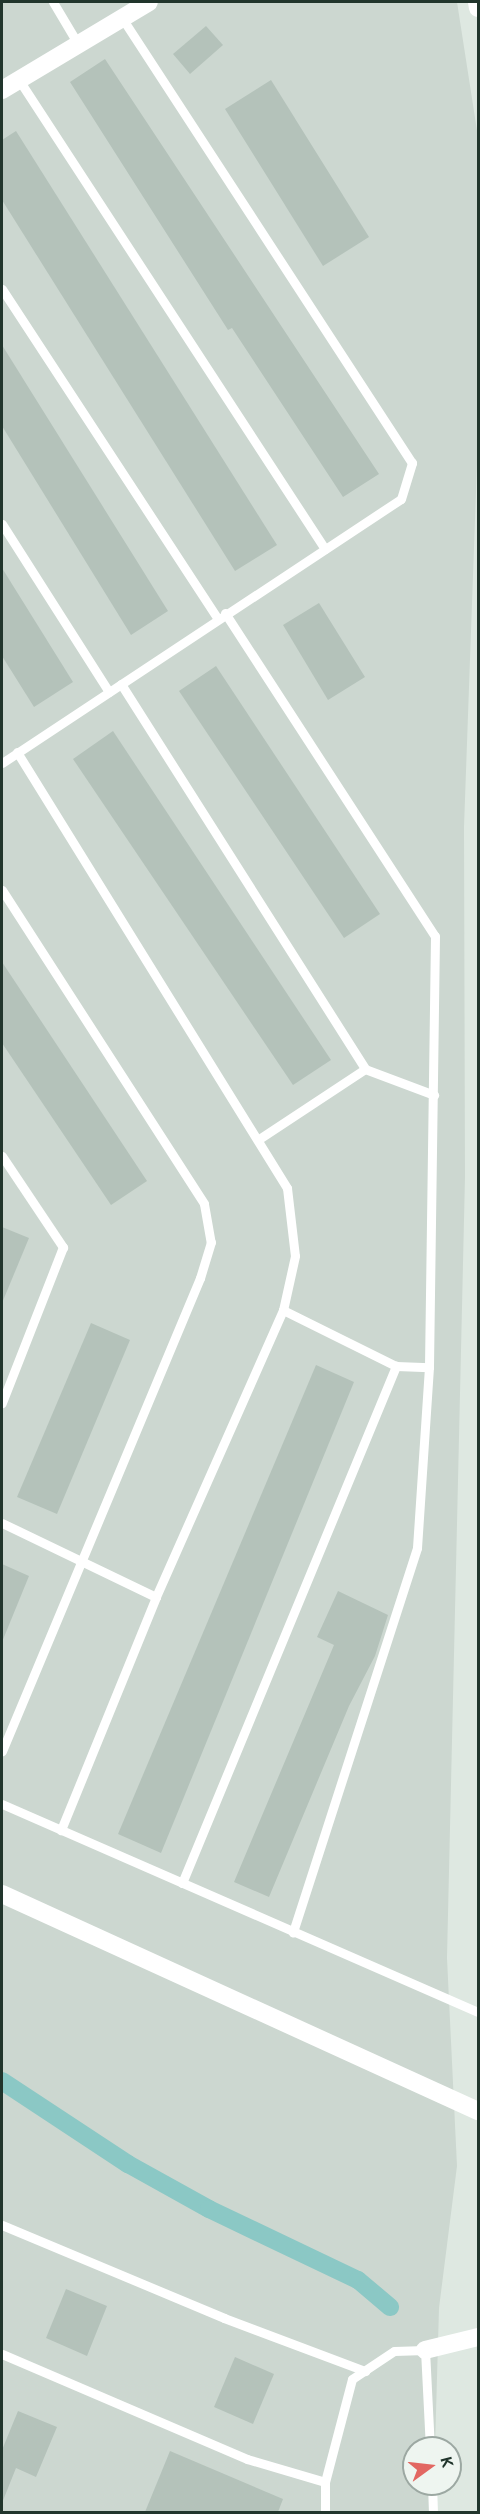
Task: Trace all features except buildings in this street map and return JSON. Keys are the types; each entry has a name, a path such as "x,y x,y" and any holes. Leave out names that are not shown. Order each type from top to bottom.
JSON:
{"street":[{"path":"2,90 148,2"},
{"path":"477,2 478,8"},
{"path":"2,1894 478,2111"},
{"path":"425,2350 478,2337"}],"lane":[{"path":"53,2 78,44"},
{"path":"3,759 109,692 401,498 411,463 122,18"},
{"path":"19,80 325,549"},
{"path":"2,289 435,936 429,1368 417,1548 293,1932"},
{"path":"2,524 109,692"},
{"path":"121,684 365,1069 434,1095"},
{"path":"17,752 287,1188 295,1256 283,1310 156,1597 61,1830"},
{"path":"2,890 204,1204 211,1242 200,1278 2,1751"},
{"path":"259,1140 365,1069"},
{"path":"2,1156 63,1247 2,1403"},
{"path":"283,1310 396,1366 429,1368"},
{"path":"182,1883 396,1366"},
{"path":"2,1522 156,1597"},
{"path":"2,1804 478,2012"},
{"path":"2,2225 224,2319 365,2371"},
{"path":"325,2512 325,2482 352,2379 394,2351 425,2350 429,2436"},
{"path":"2,2354 248,2459 325,2482"},
{"path":"432,2496 433,2512"}],"shaded area":[{"path":"2,2 457,2 478,137 478,436 464,827 465,1177 447,1958 457,2166 439,2308 435,2436 402,2436 402,2496 434,2496 433,2512 2,2512"}],"waterway":[{"path":"2,2081 128,2164 209,2209 358,2280 390,2307"}]}
